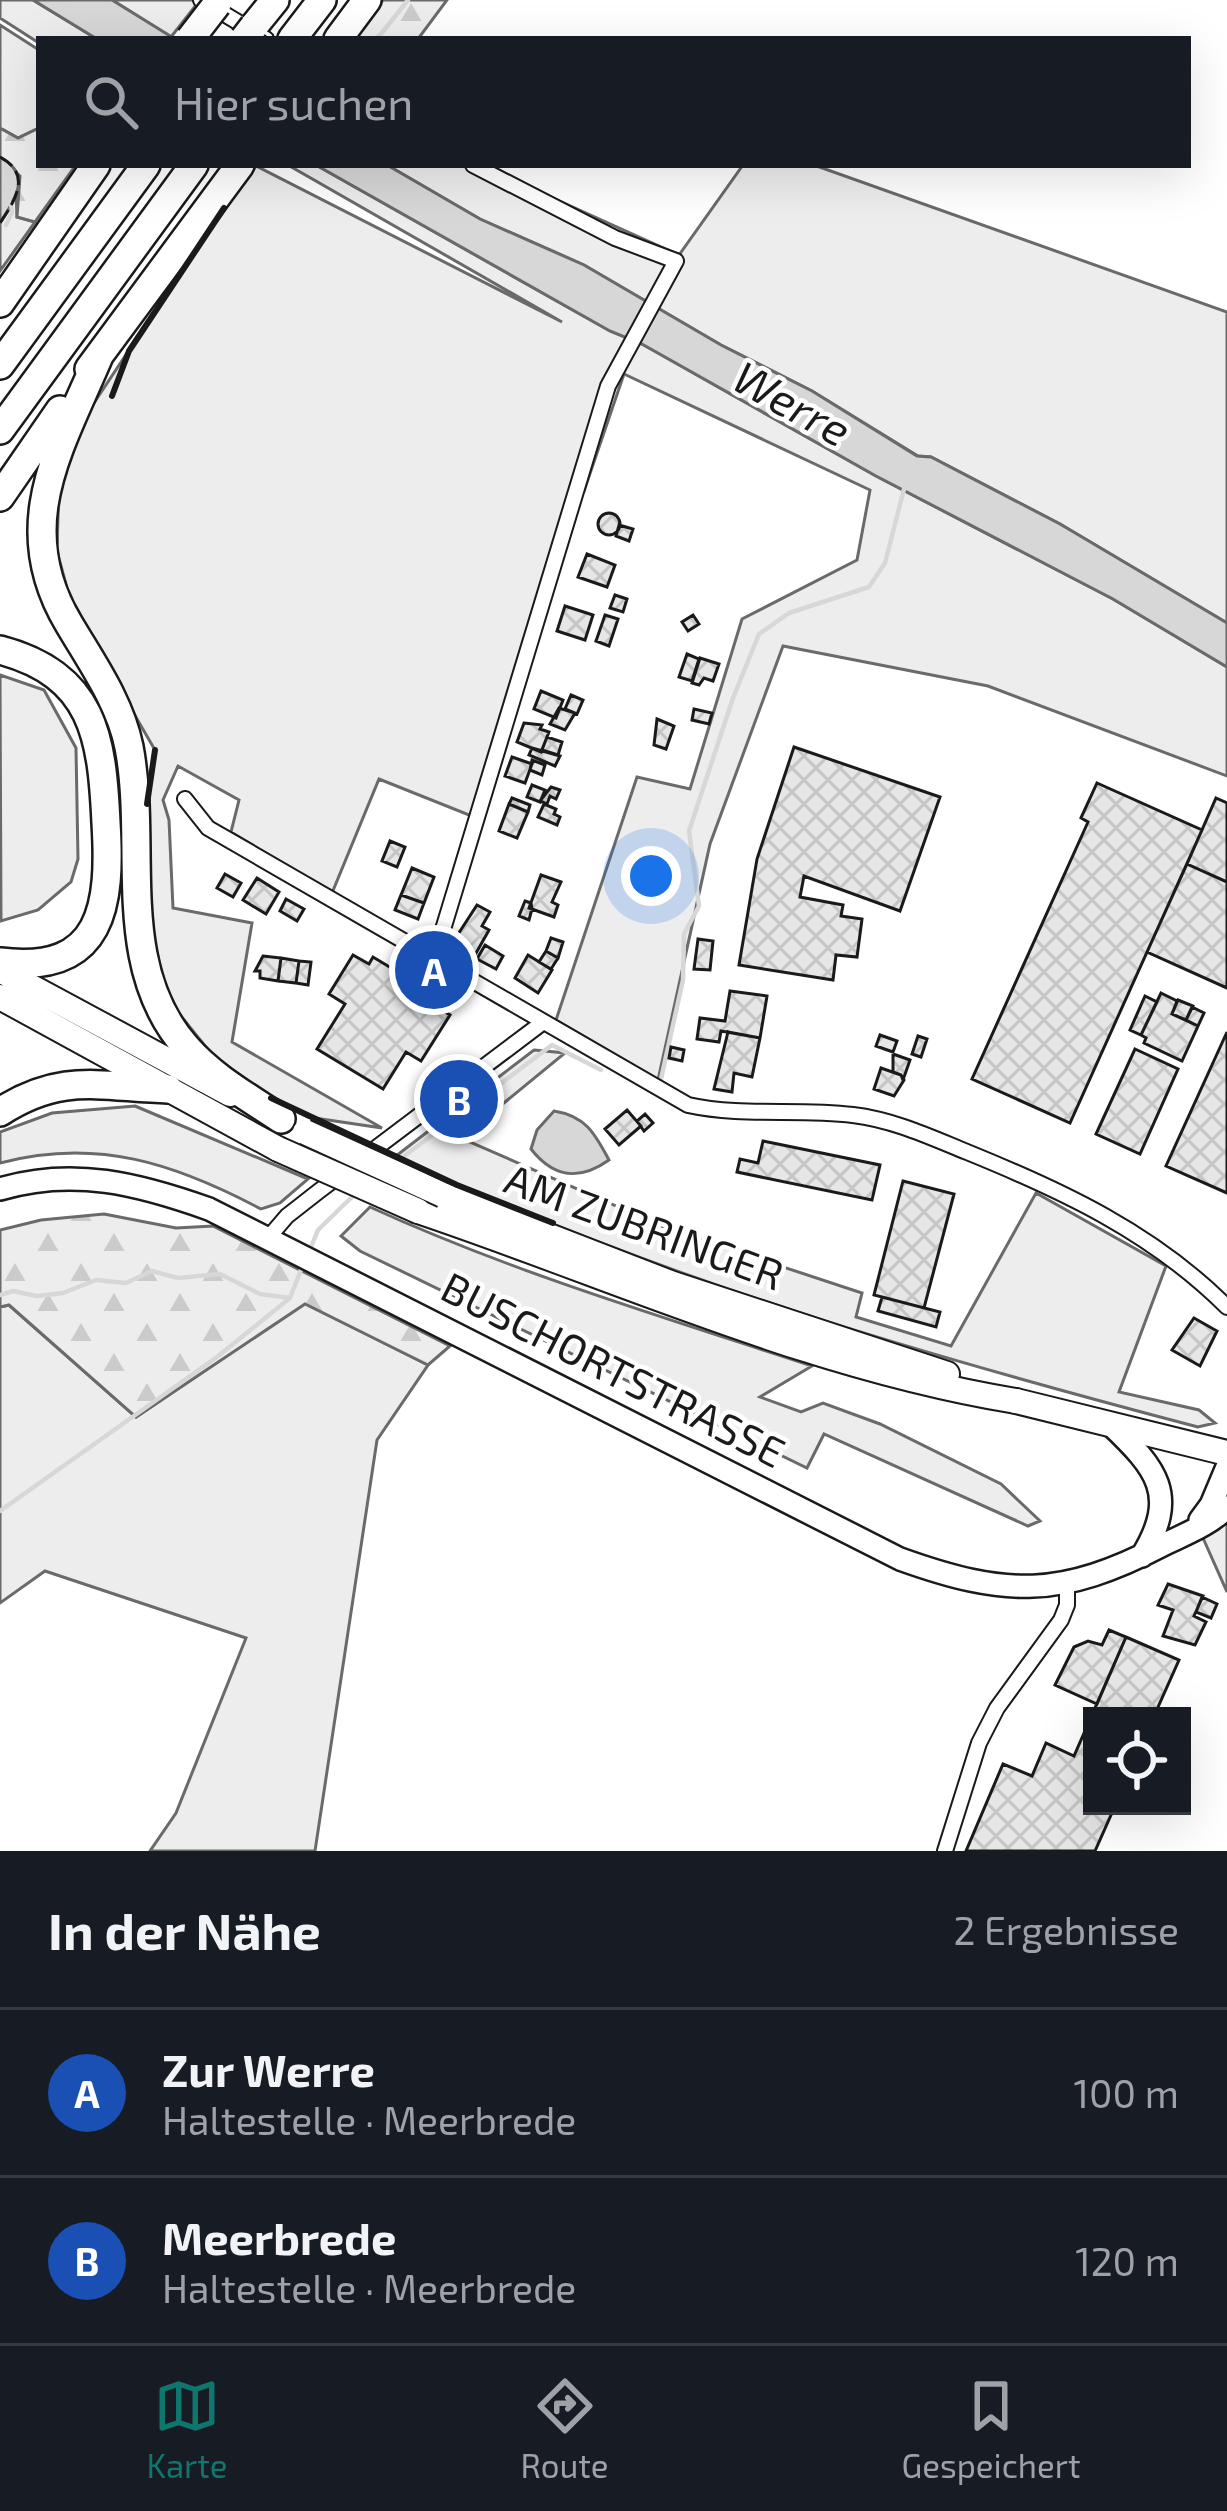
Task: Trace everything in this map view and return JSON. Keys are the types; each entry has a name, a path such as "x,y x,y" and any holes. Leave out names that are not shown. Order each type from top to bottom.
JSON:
{"highway":[{"path":"254,35 275,0"},
{"path":"294,36 322,0"},
{"path":"340,36 367,0"},
{"path":"192,36 213,1"},
{"path":"0,304 94,168"},
{"path":"0,365 144,168"},
{"path":"0,430 192,168"},
{"path":"0,497 237,168"},
{"path":"0,282 35,251"},
{"path":"99,356 59,441 40,522 58,607 114,701 129,745 144,967 167,1022 187,1048 213,1073 293,1126"},
{"path":"0,650 55,673 91,718 104,770 109,870 106,902 97,926 78,946 57,959 0,966"},
{"path":"0,1112 50,1086 168,1089"}],"main road":[{"name":"AM ZUBRINGER","path":"0,966 165,1062 443,1195 673,1284 961,1378 1016,1401"},
{"name":"AM ZUBRINGER","path":"0,997 278,1149 418,1211 665,1304 937,1387 1016,1401 1227,1453"},
{"name":"BUSCHORTSTRASSE","path":"0,1189 72,1177 155,1190 268,1237 900,1559 965,1581 1024,1587 1067,1585 1142,1556 1214,1520 1227,1507"},
{"path":"1110,1424 1148,1464 1161,1492 1162,1516 1142,1556"},
{"path":"1191,1531 1211,1505 1227,1467"}],"street":[{"path":"213,1 254,35"},
{"path":"434,959 608,386 676,261 595,228 479,168"},
{"path":"185,800 208,828 688,1105 722,1113 849,1114 892,1122 1067,1193 1192,1272 1227,1307"},
{"path":"268,1237 303,1203 542,1023"},
{"path":"945,1851 979,1743 997,1708 1061,1620 1067,1585"}],"green space":[{"path":"0,0 33,0 92,36 36,36 36,41 0,18"},
{"path":"112,0 200,0 169,36"},
{"path":"383,0 447,0 420,36 356,36"},
{"path":"0,25 36,48 36,129 18,138 0,128"},
{"path":"0,128 18,138 36,129 36,168 74,168 35,222 17,217 20,176 0,157"},
{"path":"254,168 562,322 293,168 321,168 876,476 1113,599 1227,667 1227,776 988,686 783,646 710,844 658,1080 556,1020 637,777 690,789 742,619 857,560 870,490 624,374 584,491 575,488 474,817 379,779 332,893 231,832 239,800 178,766 163,800 169,820 173,908 252,923 232,1042 382,1128 308,1117 214,1057 172,1005 151,925 147,801 155,750 72,607 57,551 59,479 84,418"},
{"path":"392,168 496,168 679,255 741,168 822,168 1227,312 1227,623 1060,524 931,457 918,456 812,391 721,345 584,265 480,219"},
{"path":"16,193 17,217 35,222 0,271 0,223"},
{"path":"0,675 44,690 76,748 78,859 71,882 38,910 1,921"},
{"path":"534,1050 565,1053 461,1138 671,1230 862,1293 856,1317 951,1346 1036,1193 1166,1266 1119,1392 1199,1410 1215,1423 1198,1427 791,1310 591,1239 396,1156"},
{"path":"135,1106 308,1179 280,1203 261,1209 198,1179 135,1159 70,1153 0,1163 0,1132 52,1113"},
{"path":"370,1207 533,1273 812,1366 760,1397 801,1412 823,1403 880,1424 1001,1484 1040,1521 1028,1526 824,1434 807,1468 360,1251 341,1236"},
{"path":"104,1214 176,1228 213,1226 450,1346 428,1365 305,1304 136,1417 9,1305 0,1307 0,1230 41,1220"},
{"path":"305,1303 428,1365 377,1440 315,1851 150,1851 176,1813 246,1638 45,1571 0,1603 0,1307 9,1305 136,1417"},
{"path":"1227,1516 1227,1592 1203,1538"}],"water":[{"path":"33,0 112,0 170,36 92,36"},
{"path":"0,157 16,171 18,187 0,223"},
{"name":"Werre","path":"321,168 392,168 480,219 584,265 721,345 812,391 917,456 931,457 1060,524 1227,623 1227,667 1113,599 610,331"},
{"path":"554,1111 582,1122 609,1160 576,1174 557,1171 539,1158 531,1149 537,1130"}],"building":[{"path":"609,513 620,524 609,535 598,524"},
{"path":"619,525 633,529 629,541 616,536"},
{"path":"587,554 615,565 607,587 578,577"},
{"path":"615,595 627,599 623,612 610,608"},
{"path":"565,606 593,615 585,640 557,631"},
{"path":"605,615 618,619 609,646 596,641"},
{"path":"693,615 699,624 688,631 682,622"},
{"path":"687,654 699,659 692,681 679,677"},
{"path":"700,658 719,664 713,681 704,678 699,685 692,683"},
{"path":"541,691 563,700 556,718 534,709"},
{"path":"571,695 583,700 577,714 565,709"},
{"path":"559,708 575,713 565,730 550,724"},
{"path":"694,709 712,713 709,724 692,720"},
{"path":"657,719 674,726 666,749 654,745"},
{"path":"524,723 542,725 540,729 549,732 541,752 517,742"},
{"path":"547,737 562,742 558,755 542,750"},
{"path":"794,747 940,797 900,911 804,876 800,897 843,905 841,916 862,919 857,957 836,955 833,980 739,965 757,859"},
{"path":"532,748 560,756 555,766 529,755"},
{"path":"512,757 532,764 525,783 505,776"},
{"path":"532,760 545,765 542,775 530,770"},
{"path":"1097,783 1202,830 1070,1123 972,1079 1088,822 1081,818"},
{"path":"532,785 545,790 540,802 527,797"},
{"path":"551,787 560,790 556,799 550,796 547,804 540,801"},
{"path":"512,798 530,805 528,812 509,804"},
{"path":"1216,798 1227,803 1227,882 1187,864"},
{"path":"509,804 528,812 517,838 499,831"},
{"path":"544,804 556,809 557,825 538,817"},
{"path":"390,841 405,847 397,867 382,861"},
{"path":"1187,864 1227,882 1227,988 1147,952"},
{"path":"412,868 434,877 424,903 401,895"},
{"path":"225,874 241,883 233,897 217,888"},
{"path":"541,875 561,882 552,902 558,905 554,917 529,908"},
{"path":"257,878 279,892 266,914 243,900"},
{"path":"401,895 424,903 418,919 395,910"},
{"path":"286,899 304,909 297,921 280,911"},
{"path":"525,901 531,903 529,920 519,916"},
{"path":"477,905 490,912 482,926 489,930 475,955 453,942"},
{"path":"551,938 563,942 558,958 546,951"},
{"path":"698,939 713,941 710,970 694,969"},
{"path":"485,945 503,956 496,969 477,959"},
{"path":"546,951 558,958 551,969 539,962"},
{"path":"353,955 369,964 373,957 441,998 436,1006 450,1015 421,1061 406,1052 383,1089 317,1049 345,1004 329,994"},
{"path":"528,955 552,970 538,993 515,978"},
{"path":"263,956 281,958 278,981 260,978 260,971 255,971"},
{"path":"281,958 299,961 296,983 278,981"},
{"path":"299,961 311,962 308,985 296,983"},
{"path":"730,991 767,996 760,1038 721,1031 719,1042 697,1039 700,1018 725,1021"},
{"path":"1161,993 1177,1001 1172,1014 1198,1026 1182,1061 1144,1043 1146,1038 1141,1035"},
{"path":"1145,996 1157,1002 1141,1035 1130,1030"},
{"path":"1178,1000 1193,1006 1186,1020 1172,1014"},
{"path":"1192,1007 1204,1013 1198,1026 1186,1020"},
{"path":"728,1032 760,1038 752,1077 734,1073 732,1092 714,1089"},
{"path":"1227,1032 1227,1193 1166,1166"},
{"path":"880,1035 897,1041 893,1052 876,1046"},
{"path":"918,1036 927,1039 921,1057 912,1054"},
{"path":"671,1047 684,1050 682,1061 669,1058"},
{"path":"1135,1049 1178,1069 1140,1154 1096,1134"},
{"path":"893,1054 910,1060 903,1080 893,1072"},
{"path":"881,1068 904,1080 894,1096 874,1089"},
{"path":"627,1110 641,1126 619,1145 605,1129"},
{"path":"645,1114 653,1123 644,1131 637,1121"},
{"path":"763,1141 880,1165 872,1200 737,1172 740,1159 758,1163"},
{"path":"903,1181 954,1194 924,1308 874,1295"},
{"path":"882,1297 940,1312 936,1327 878,1311"},
{"path":"1194,1318 1217,1331 1200,1366 1172,1350"},
{"path":"1168,1584 1203,1596 1194,1616 1206,1622 1195,1645 1163,1636 1173,1610 1158,1605"},
{"path":"1202,1597 1217,1604 1211,1618 1196,1612"},
{"path":"1109,1630 1126,1637 1097,1704 1055,1685 1074,1647 1088,1641 1102,1645"},
{"path":"1126,1637 1179,1660 1158,1707 1095,1707"},
{"path":"1083,1735 1083,1815 1111,1815 1095,1851 966,1851 1003,1764 1032,1776 1046,1743 1074,1756"}],"waterway":[{"path":"379,36 408,0"},
{"path":"6,225 11,203"},
{"path":"661,1079 683,980 684,934 699,906 689,831 759,634 789,613 869,587 885,563 904,489"},
{"path":"395,1163 552,1045 601,1070"},
{"path":"309,1252 318,1230 357,1192"},
{"path":"0,1511 217,1357 290,1298 304,1262"},
{"path":"0,1295 63,1293 96,1280 126,1283 152,1271 178,1278 220,1274 260,1294 290,1298"}],"fence":[{"path":"0,157 18,179 15,196 0,223"}],"wall":[{"path":"112,396 129,351 224,208"},
{"path":"147,804 155,750"},
{"path":"271,1098 457,1185 553,1223"}],"place":[{"name":"Zur Werre","path":"434,970"},
{"name":"Meerbrede","path":"459,1099"}]}
